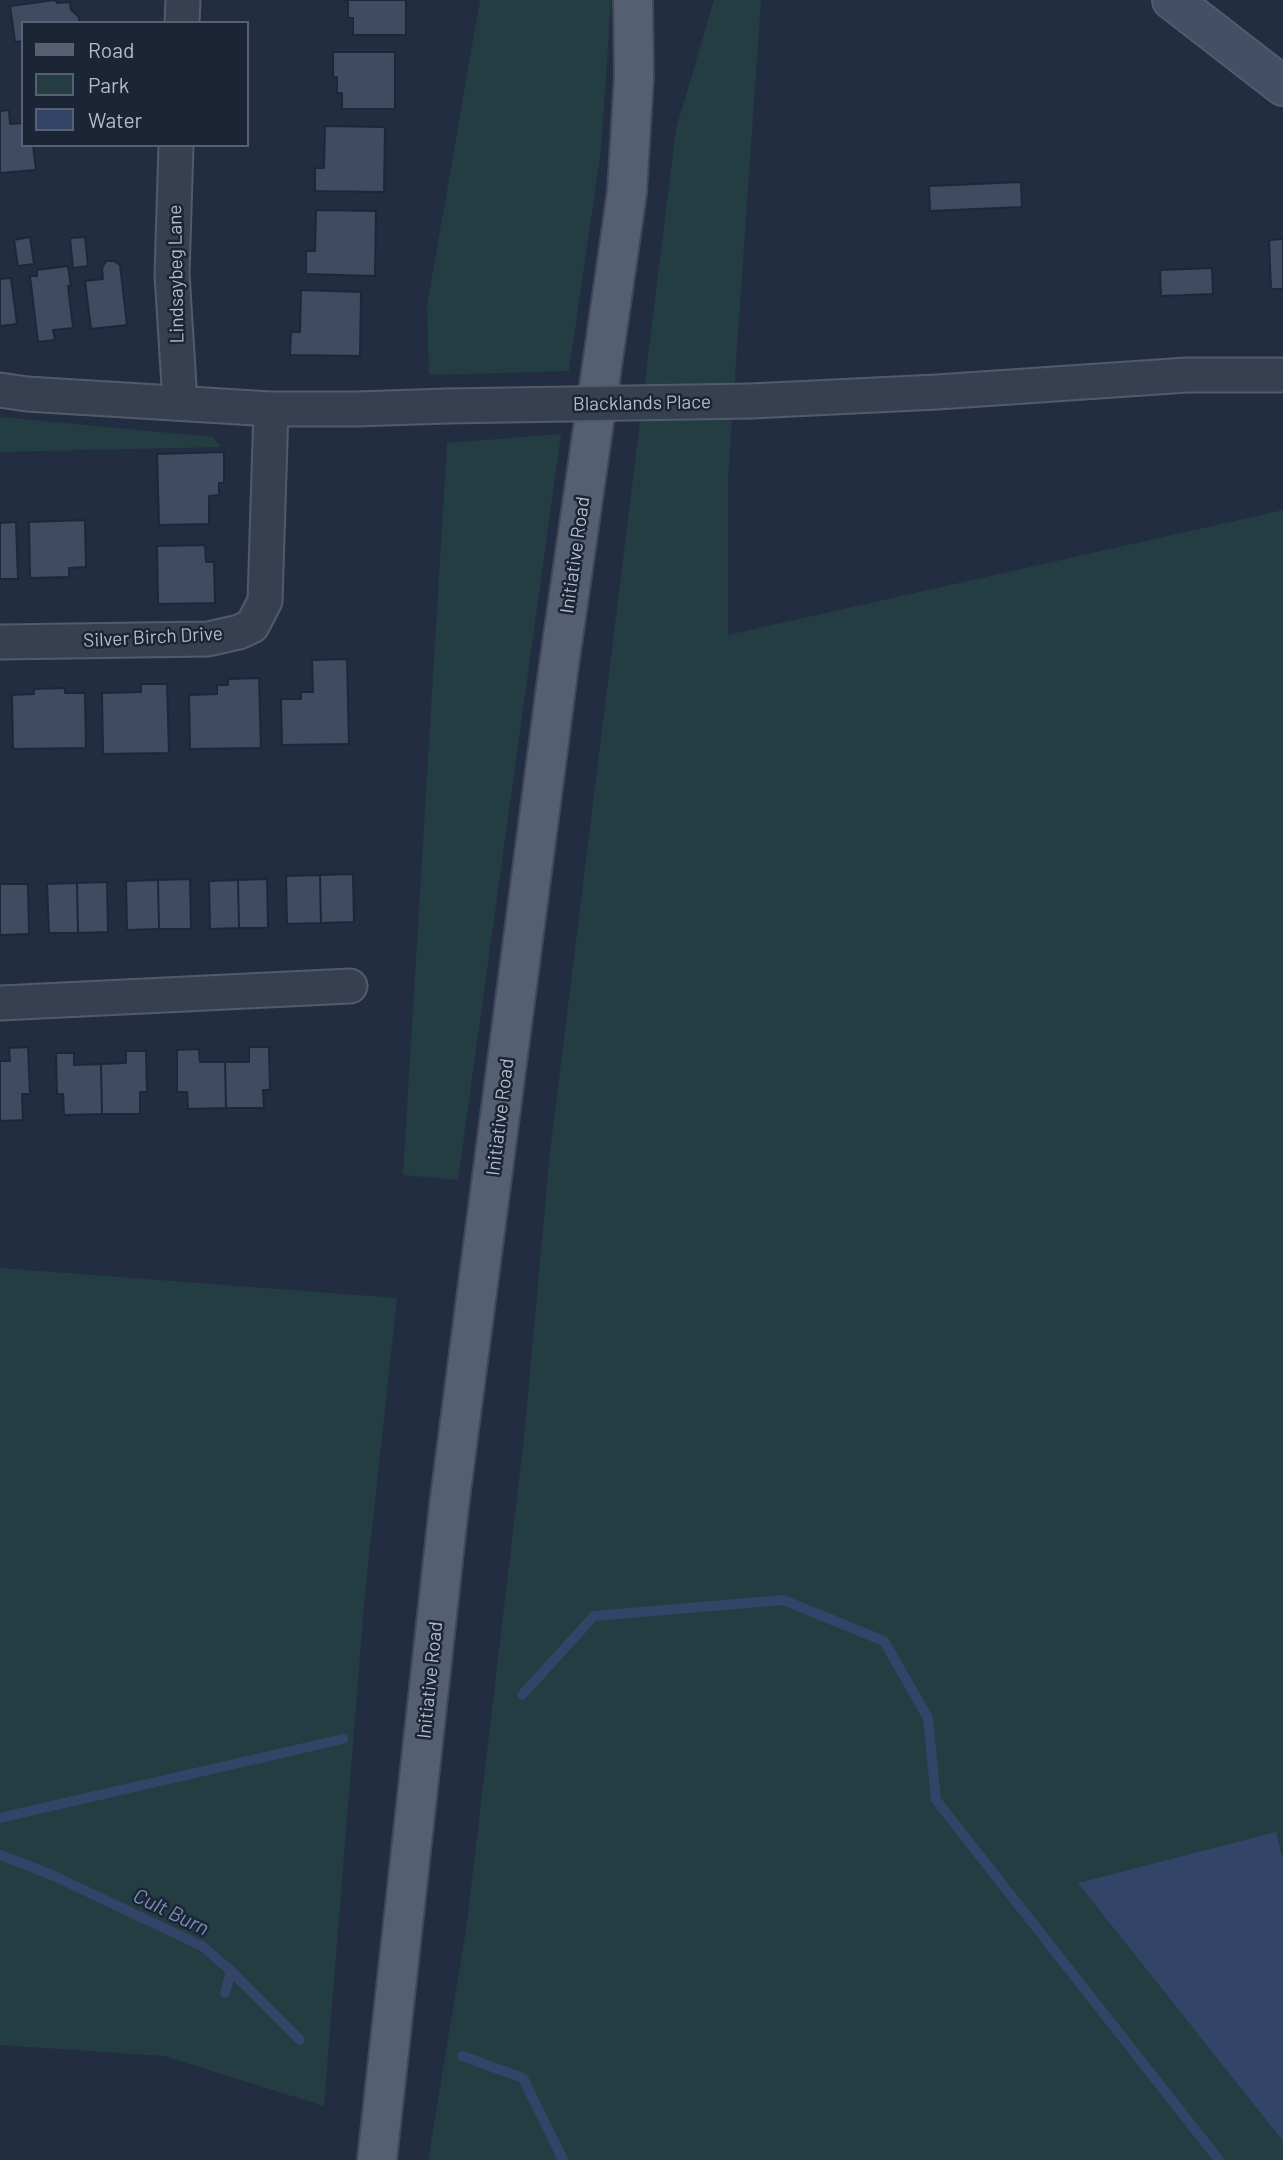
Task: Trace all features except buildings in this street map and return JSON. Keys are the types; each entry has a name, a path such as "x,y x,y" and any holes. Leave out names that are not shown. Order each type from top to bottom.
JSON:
{"main road":[{"name":"Initiative Road","path":"377,2160 449,1506 556,685 627,192 634,76 632,0"},
{"name":"Initiative Road","path":"634,76 659,0"},
{"path":"1172,0 1283,86"}],"street":[{"path":"182,21 183,0"},
{"name":"Lindsaybeg Lane","path":"176,147 172,274 180,402"},
{"name":"Blacklands Place","path":"0,390 27,394 271,409 356,409 751,401 937,392 1186,375 1283,375"},
{"name":"Silver Birch Drive","path":"0,642 208,639 252,626 265,601 271,409"},
{"path":"0,1003 351,986"}],"green space":[{"path":"480,0 611,0 601,150 569,371 429,375 427,306"},
{"path":"714,0 761,0 728,478 728,635 1283,510 1283,2160 428,2160 466,1930 524,1438 550,1152 676,129"},
{"path":"0,417 213,437 221,447 0,452"},
{"path":"561,434 458,1180 403,1175 447,443"},
{"path":"0,1268 397,1298 365,1594 324,2106 164,2056 0,2045"}],"water":[{"path":"1276,1832 1283,1861 1283,2141 1078,1883"}],"waterway":[{"path":"522,1695 594,1616 783,1600 884,1641 928,1718 936,1800 1219,2160"},
{"path":"0,1818 343,1739"},
{"name":"Cult Burn","path":"0,1855 52,1875 202,1946 300,2040"},
{"path":"225,1993 231,1971"},
{"name":"Cult Burn","path":"462,2056 523,2078 563,2160"}]}
